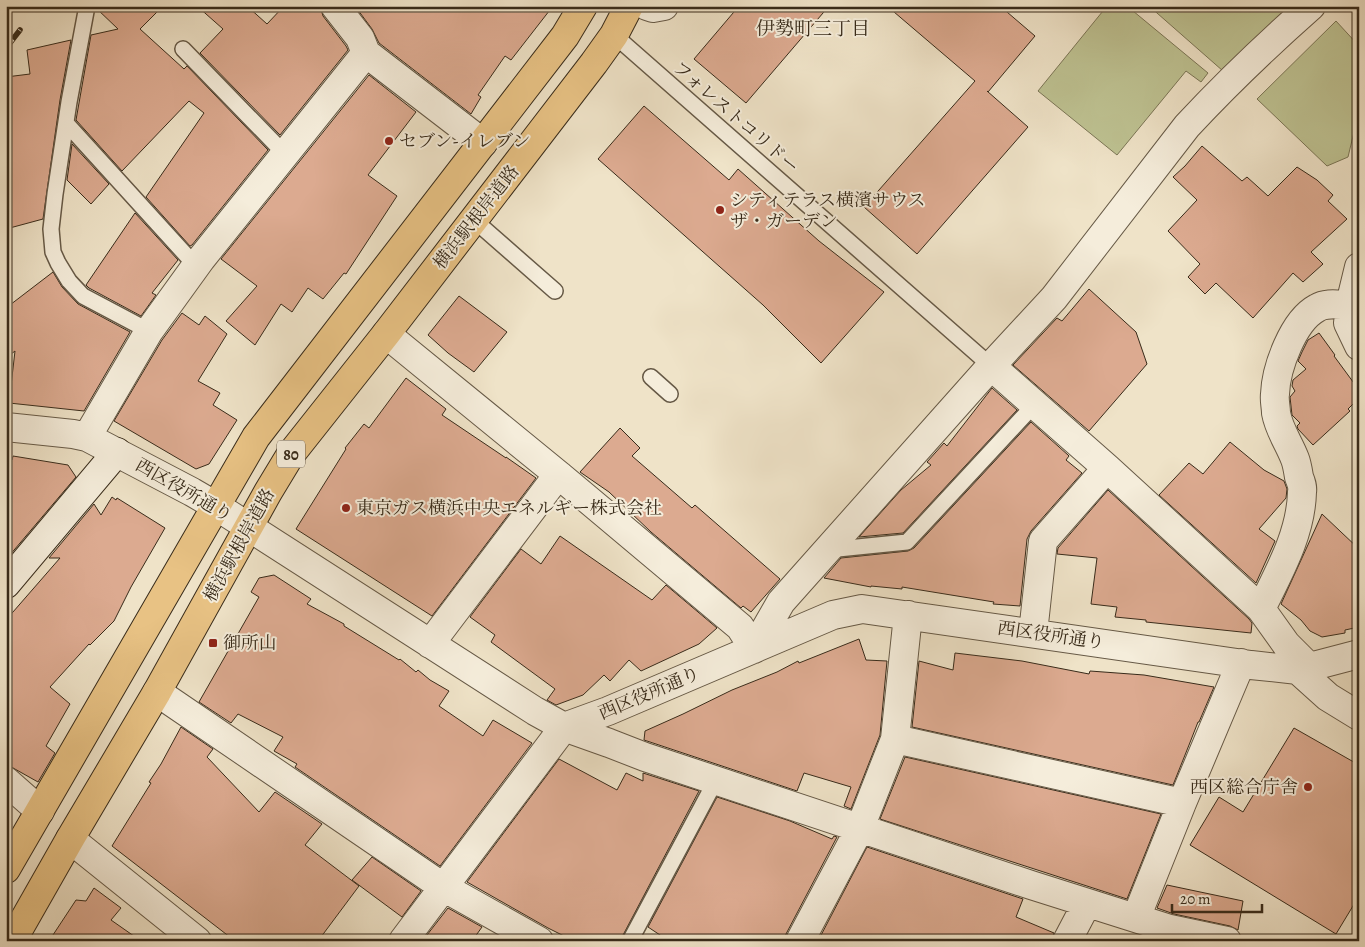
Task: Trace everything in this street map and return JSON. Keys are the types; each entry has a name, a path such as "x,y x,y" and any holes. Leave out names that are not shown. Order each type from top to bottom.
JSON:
{"main road":[{"name":"80","path":"6,869 256,437 565,36 583,6"},
{"name":"横浜駅根岸道路","path":"12,941 157,692 291,454 386,334 594,63 614,35 629,6"}],"street":[{"path":"335,6 360,38 366,52 483,143"},
{"path":"647,6 653,8 664,6"},
{"path":"386,334 560,476 740,627 754,649 781,602 1054,298 1186,126 1311,6"},
{"path":"86,437 149,331 196,266 366,52"},
{"path":"1359,267 1350,305 1348,323 1359,346"},
{"path":"1261,609 1290,547 1299,522 1303,490 1295,459 1282,433 1277,414 1275,395 1278,374 1285,350 1307,316 1317,308 1330,304 1350,305"},
{"path":"991,366 1108,468 1261,609 1304,669 1328,697 1359,716"},
{"name":"西区役所通り","path":"6,427 86,437 192,492 535,711 564,727 608,711 833,615 862,608 1241,663 1304,669 1359,654"},
{"path":"6,584 117,452"},
{"path":"1033,633 1043,542 1108,468"},
{"path":"430,644 551,484 560,476"},
{"path":"800,941 860,828 895,739 908,615"},
{"path":"1136,918 1182,802 1241,663"},
{"path":"157,692 444,888 539,941"},
{"path":"403,941 564,727 645,757 1136,918 1169,935 1227,941"},
{"path":"895,739 1182,802"},
{"path":"6,781 40,811"},
{"path":"70,839 197,941"},
{"path":"1067,941 1087,903"}],"lane":[{"path":"87,6 55,194 51,230 54,252 58,263 69,281 83,296 149,331"},
{"name":"フォレストコリドー","path":"614,35 991,366"},
{"path":"184,49 285,154"},
{"path":"66,123 196,266"},
{"path":"474,220 554,291"},
{"path":"651,377 670,394"},
{"path":"828,550 907,542 1035,404"},
{"path":"630,941 716,780"}],"green space":[{"path":"1107,6 1127,6 1208,73 1201,82 1186,71 1117,155 1038,91"},
{"path":"1149,6 1292,6 1223,71"},
{"path":"1336,21 1359,46 1359,111 1348,157 1327,166 1257,99"}],"building":[{"path":"96,6 163,6 140,29 184,69 187,66 268,150 190,246 146,197 204,113 189,101 122,171 76,120 91,35 118,29"},
{"path":"197,6 247,6 267,24 284,6 320,6 323,16 348,50 280,135 200,53 223,29"},
{"path":"355,6 553,6 511,60 505,56 478,95 481,97 471,114 379,43 372,29"},
{"path":"739,6 829,6 746,103 694,59"},
{"name":"シティテラス横濱サウス ザ・ガーデン","path":"887,6 1000,6 1035,36 988,92 1028,127 917,254 864,207 975,81"},
{"path":"71,40 60,100 43,219 6,229 6,77 30,74 27,50"},
{"path":"369,75 416,112 368,175 397,196 346,274 344,273 323,299 308,288 292,312 281,304 255,345 226,321 257,286 221,259"},
{"name":"シティテラス横濱サウス ザ・ガーデン","path":"644,106 729,180 738,169 819,241 884,292 821,363 763,305 598,159"},
{"path":"72,144 109,184 91,204 67,180"},
{"path":"1202,146 1242,181 1247,177 1268,196 1297,167 1317,180 1333,195 1328,201 1347,219 1311,252 1323,264 1303,282 1293,273 1253,318 1216,283 1205,294 1188,277 1200,264 1168,231 1197,200 1173,177"},
{"path":"135,213 178,260 152,293 156,295 141,316 86,285"},
{"path":"53,272 62,287 78,304 130,332 84,411 9,403 15,351 6,358 6,308"},
{"path":"1089,289 1136,332 1147,364 1089,431 1013,365 1057,318 1062,321"},
{"path":"459,296 507,332 474,372 428,335"},
{"path":"182,313 199,325 205,316 227,334 198,381 220,393 213,405 237,420 209,464 196,469 114,421 162,340"},
{"path":"1319,333 1359,390 1359,398 1348,409 1350,411 1313,445 1298,429 1297,426 1300,423 1292,415 1290,397 1295,391 1292,386 1293,380 1306,369 1298,361 1302,352 1308,340"},
{"path":"406,378 446,409 442,415 536,478 432,616 296,529 345,448 364,424 369,428"},
{"path":"992,388 1017,410 903,533 859,537 901,490 931,465 927,462 944,443 947,446"},
{"path":"1031,422 1069,456 1066,460 1082,473 1031,531 1027,539 1020,606 993,604 994,602 902,587 902,589 871,587 824,578 841,558 908,551 914,548"},
{"path":"620,428 640,448 632,456 692,508 695,505 780,579 751,612 743,606 741,608 651,532 609,492 580,472"},
{"path":"1230,442 1264,470 1284,481 1287,489 1286,498 1259,529 1275,541 1256,583 1159,495 1189,463 1203,474"},
{"path":"13,456 68,465 76,477 9,556 6,556 6,458 12,460"},
{"path":"1108,490 1249,619 1252,623 1251,633 1115,617 1117,607 1091,604 1097,558 1057,554 1058,548"},
{"path":"112,497 116,500 117,498 165,528 114,621 89,644 50,687 70,704 46,746 55,753 38,782 6,764 6,620 60,558 49,558 94,504 101,515"},
{"path":"1322,514 1359,549 1359,627 1345,630 1345,633 1322,637 1310,631 1301,620 1281,604"},
{"path":"560,536 652,600 666,585 717,628 699,644 641,671 629,660 610,681 604,675 583,695 556,705 547,700 555,689 491,642 495,635 470,617 521,549 541,564"},
{"path":"274,575 311,599 307,604 344,624 344,626 400,659 416,672 418,670 430,680 449,691 439,706 483,736 493,720 532,743 440,866 295,767 297,764 274,751 283,737 238,714 231,723 199,702 259,597 251,592 259,578"},
{"path":"859,639 866,660 887,661 880,735 851,809 844,806 851,787 804,773 797,791 644,740 645,731 732,690 777,672 798,661 799,663"},
{"path":"955,653 1022,661 1089,674 1090,671 1144,675 1214,687 1173,785 912,727 919,661 953,670"},
{"path":"181,727 213,749 207,757 259,812 275,792 322,824 305,845 359,886 318,941 235,941 112,846 151,783 149,782"},
{"path":"1294,728 1359,765 1359,896 1336,934 1190,845 1219,797 1243,812"},
{"path":"905,757 1161,814 1127,899 880,819"},
{"path":"559,759 617,790 626,773 643,781 643,773 699,791 621,941 574,941 467,882"},
{"path":"717,797 790,821 832,839 834,836 837,837 784,941 669,941 648,927"},
{"path":"867,847 1023,899 1016,917 1054,933 1052,941 818,941"},
{"path":"372,857 421,891 402,917 352,880"},
{"path":"1167,885 1243,901 1238,930 1230,926 1174,914 1157,908"},
{"path":"94,888 121,908 111,920 141,941 49,941 76,900 86,901"},
{"path":"448,908 482,927 472,941 435,941 427,935"}],"railway":[{"path":"6,48 20,30"}],"place":[{"name":"セブン-イレブン","path":"389,141"},
{"name":"シティテラス横濱サウス ザ・ガーデン","path":"720,210"},
{"name":"東京ガス横浜中央エネルギー株式会社","path":"346,508"},
{"name":"御所山","path":"213,643"},
{"name":"西区総合庁舎","path":"1308,787"}],"district":[{"name":"伊勢町三丁目","path":"813,28"}]}
